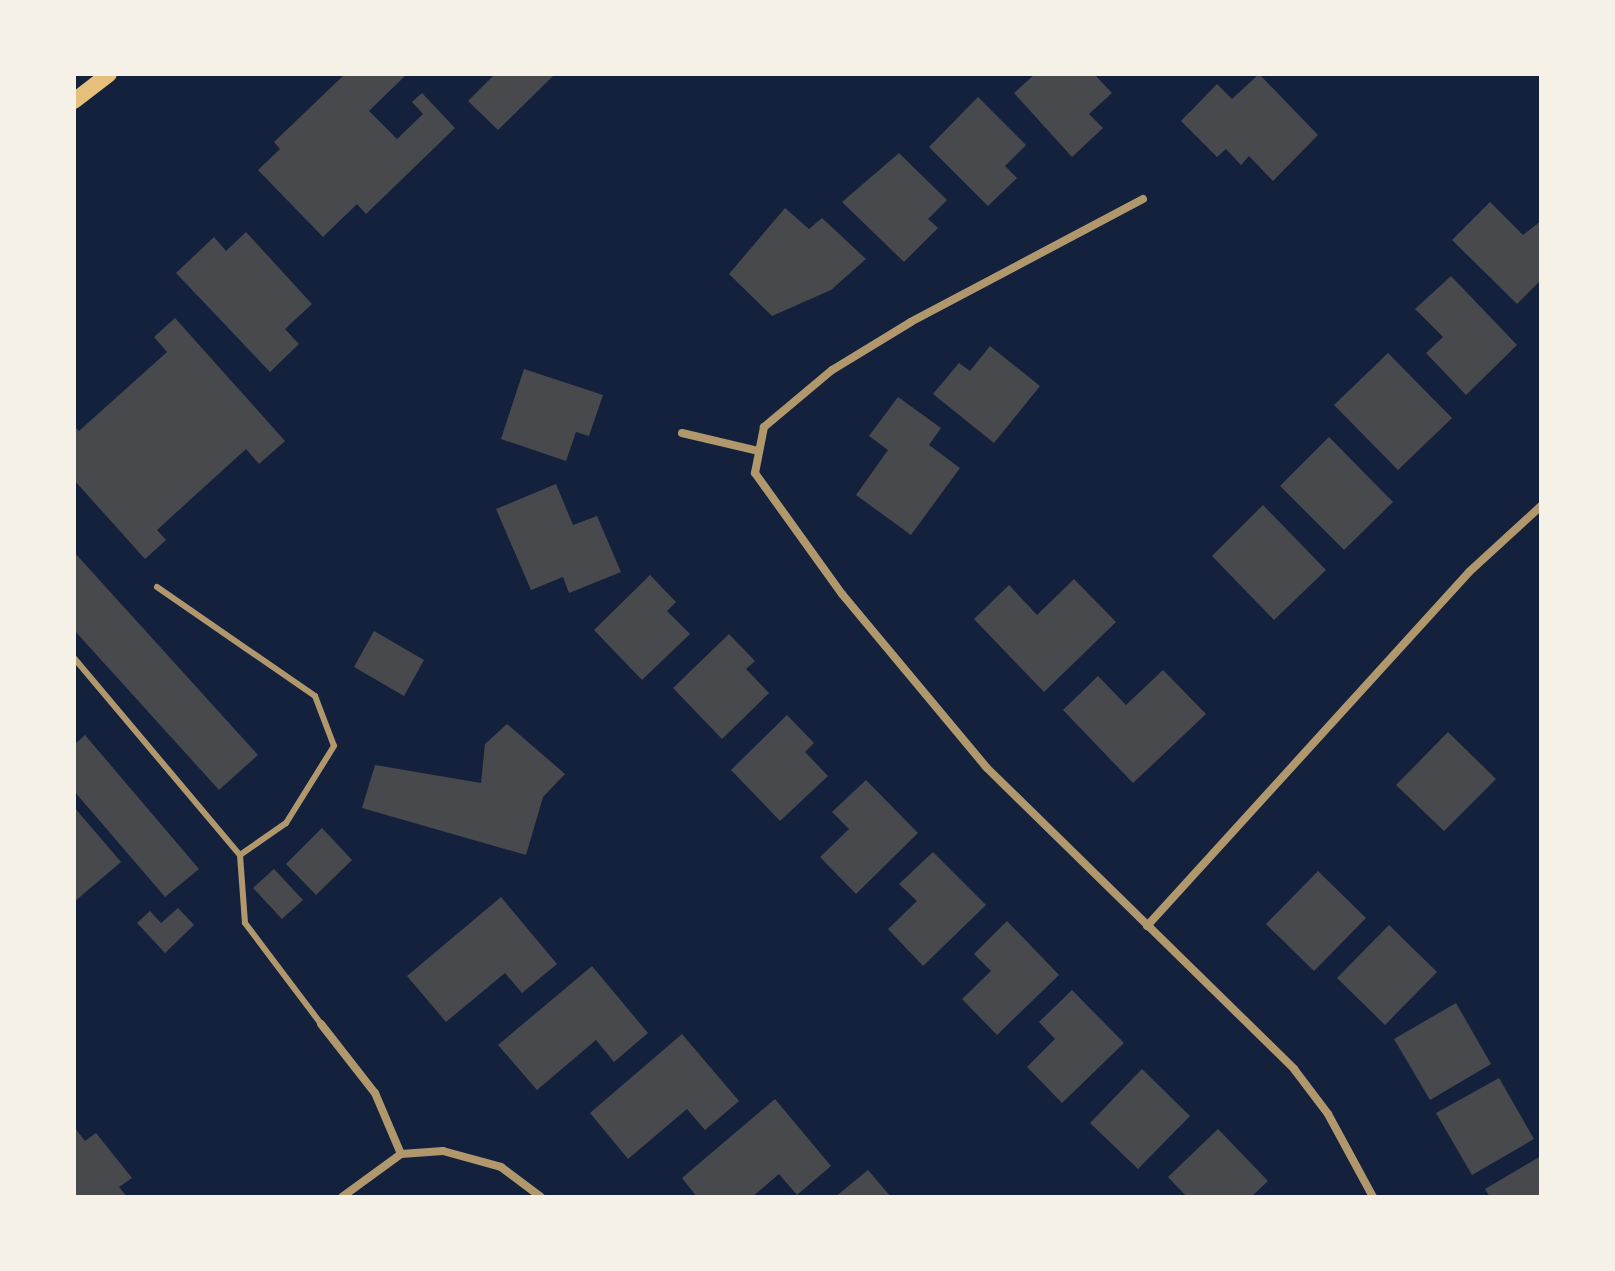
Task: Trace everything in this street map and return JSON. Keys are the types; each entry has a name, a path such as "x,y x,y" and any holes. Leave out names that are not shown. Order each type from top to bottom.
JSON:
{"main road":[{"path":"74,101 109,74"}],"street":[{"path":"1143,199 911,322 832,370 764,427 755,473 842,594 987,768 1294,1069 1328,1114 1373,1197"},
{"path":"682,433 758,451"},
{"path":"1147,926 1469,572 1541,506"},
{"path":"321,1024 375,1093 401,1154"},
{"path":"342,1197 401,1154 443,1151 501,1167 541,1197"}],"lane":[{"path":"157,587 315,696 334,746 286,823 240,855"},
{"path":"74,658 240,855 245,923 321,1024"}],"building":[{"path":"345,74 407,74 369,111 397,139 423,114 412,102 422,93 455,128 366,214 357,204 323,237 258,170 280,149 274,142"},
{"path":"495,74 555,74 498,130 468,101"},
{"path":"1035,74 1094,74 1112,93 1089,114 1103,128 1072,157 1014,93"},
{"path":"1259,74 1318,135 1273,181 1249,156 1241,165 1226,149 1217,157 1181,121 1217,84 1232,99"},
{"path":"978,97 1026,145 1005,166 1017,178 988,206 929,147"},
{"path":"899,153 947,200 928,219 938,228 904,262 842,202"},
{"path":"1490,202 1523,235 1541,221 1541,280 1517,304 1452,240"},
{"path":"785,208 809,229 822,218 866,259 831,290 772,316 729,274"},
{"path":"246,232 312,304 285,329 299,344 270,372 176,273 214,237 226,251"},
{"path":"1451,276 1517,345 1466,395 1426,353 1443,337 1415,309"},
{"path":"175,318 285,441 259,464 246,449 157,530 166,540 145,559 74,480 74,426 79,431 167,352 154,337"},
{"path":"990,346 1040,386 994,443 933,394 959,363 970,371"},
{"path":"1388,353 1452,418 1398,470 1334,405"},
{"path":"524,369 603,395 589,436 576,432 566,461 501,439"},
{"path":"898,397 941,428 929,445 960,468 911,535 856,495 888,450 869,436"},
{"path":"1329,437 1393,502 1344,550 1280,486"},
{"path":"556,484 573,525 597,516 621,572 569,593 563,577 531,590 496,509"},
{"path":"1263,505 1326,570 1274,620 1212,556"},
{"path":"74,552 258,755 219,790 74,630"},
{"path":"650,575 676,602 667,611 690,634 642,680 594,630"},
{"path":"1074,579 1116,622 1044,692 974,619 1009,585 1037,615"},
{"path":"374,631 424,660 404,696 354,667"},
{"path":"729,634 755,661 746,669 769,693 722,739 673,688"},
{"path":"1163,670 1206,714 1133,783 1063,710 1098,676 1126,705"},
{"path":"787,715 814,743 805,752 828,776 780,821 731,770"},
{"path":"507,724 565,774 543,797 526,855 362,808 375,765 481,783 485,744"},
{"path":"1448,732 1496,779 1444,831 1396,785"},
{"path":"85,735 199,869 165,897 74,791 74,745"},
{"path":"866,780 918,833 856,894 820,857 849,829 832,812"},
{"path":"74,807 121,862 74,902"},
{"path":"322,828 352,860 316,895 286,864"},
{"path":"933,852 986,905 923,966 888,929 917,901 899,884"},
{"path":"274,869 303,900 282,919 253,888"},
{"path":"1318,871 1366,918 1314,971 1266,924"},
{"path":"501,897 557,964 522,993 505,973 446,1022 407,976"},
{"path":"178,908 194,925 165,953 137,923 150,911 161,923"},
{"path":"1007,921 1059,975 997,1035 962,999 991,971 974,954"},
{"path":"1389,925 1437,972 1385,1025 1337,978"},
{"path":"592,966 648,1033 614,1062 596,1040 537,1090 498,1045"},
{"path":"1072,990 1124,1043 1062,1103 1027,1067 1055,1039 1039,1022"},
{"path":"1456,1003 1491,1064 1430,1100 1394,1039"},
{"path":"682,1034 739,1101 705,1130 687,1109 628,1159 590,1113"},
{"path":"1142,1069 1190,1116 1138,1169 1090,1123"},
{"path":"1499,1078 1534,1139 1472,1175 1436,1113"},
{"path":"775,1099 831,1166 797,1195 779,1174 752,1197 697,1197 682,1178"},
{"path":"74,1127 85,1141 96,1133 132,1178 119,1187 127,1197 74,1197"},
{"path":"1218,1129 1268,1181 1251,1197 1187,1197 1168,1177"},
{"path":"1541,1156 1541,1197 1490,1197 1485,1189"},
{"path":"868,1170 891,1197 835,1197"}]}
